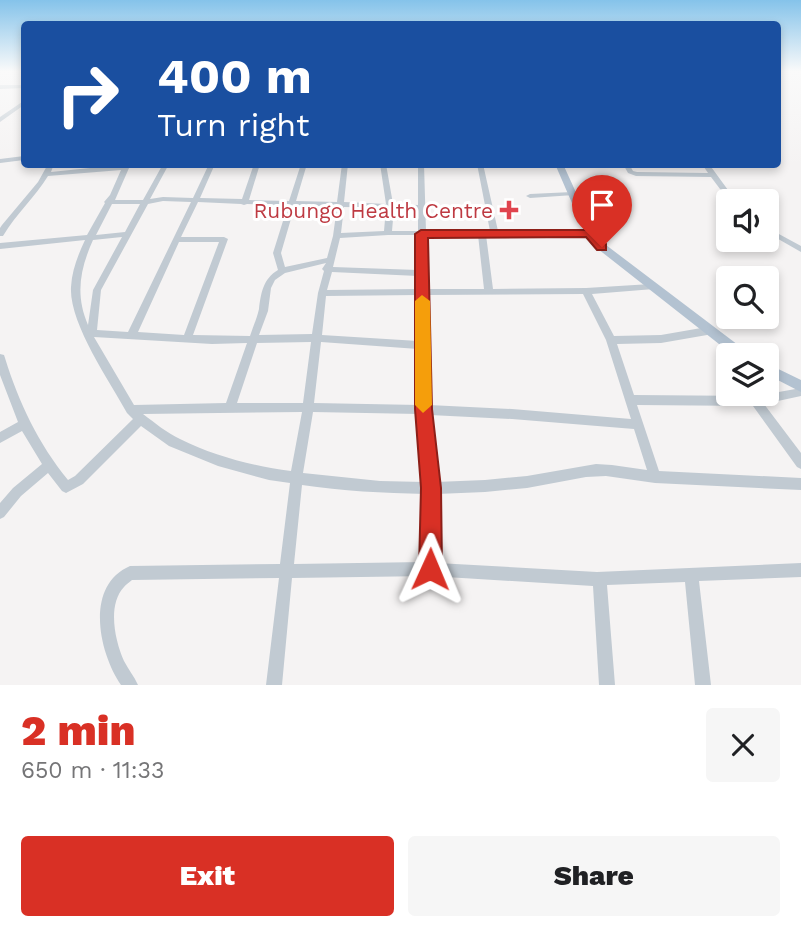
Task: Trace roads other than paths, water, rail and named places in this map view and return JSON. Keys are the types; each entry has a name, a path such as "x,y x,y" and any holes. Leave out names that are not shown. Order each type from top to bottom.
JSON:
{"main road":[{"path":"561,168 590,233 618,262 724,343"},
{"path":"779,375 801,386"}],"street":[{"path":"0,120 21,105"},
{"path":"0,161 21,158"},
{"path":"0,234 49,168"},
{"path":"47,174 106,168"},
{"path":"125,168 83,253 75,287 90,333 136,414 162,434 223,464 296,480 431,488 528,482 585,471 606,470 655,477 801,484"},
{"path":"90,333 97,290 164,168"},
{"path":"132,334 197,202 210,168"},
{"path":"244,203 256,168"},
{"path":"282,271 277,253 303,168"},
{"path":"274,685 284,571 296,480 322,293 337,236 345,168"},
{"path":"384,168 390,207 388,233"},
{"path":"421,168 422,345 431,488 430,569"},
{"path":"481,168 495,235"},
{"path":"628,168 636,174 712,175"},
{"path":"708,168 723,189"},
{"path":"530,196 572,194"},
{"path":"108,202 163,199 421,207"},
{"path":"337,236 388,233 590,233"},
{"path":"0,246 92,235 128,234"},
{"path":"481,235 489,291"},
{"path":"779,236 801,249"},
{"path":"176,240 224,239 188,337"},
{"path":"230,407 271,278 282,271 328,265 421,273"},
{"path":"322,293 586,291 651,287"},
{"path":"586,291 611,340 655,477"},
{"path":"611,340 661,339 707,331"},
{"path":"90,333 252,340 316,338 422,345"},
{"path":"0,358 15,406 24,424 48,466 66,487 73,485 136,414 230,407 424,409 544,414 639,425"},
{"path":"779,396 801,392"},
{"path":"631,400 716,401"},
{"path":"760,406 801,464"},
{"path":"0,438 24,424"},
{"path":"0,513 17,492 48,466"},
{"path":"130,685 121,674 111,650 107,627 108,607 125,576 130,573 430,569 600,579 801,569"},
{"path":"691,574 703,685"},
{"path":"600,579 607,685"}],"place":[{"name":"Rubungo Health Centre","path":"509,210"}]}
